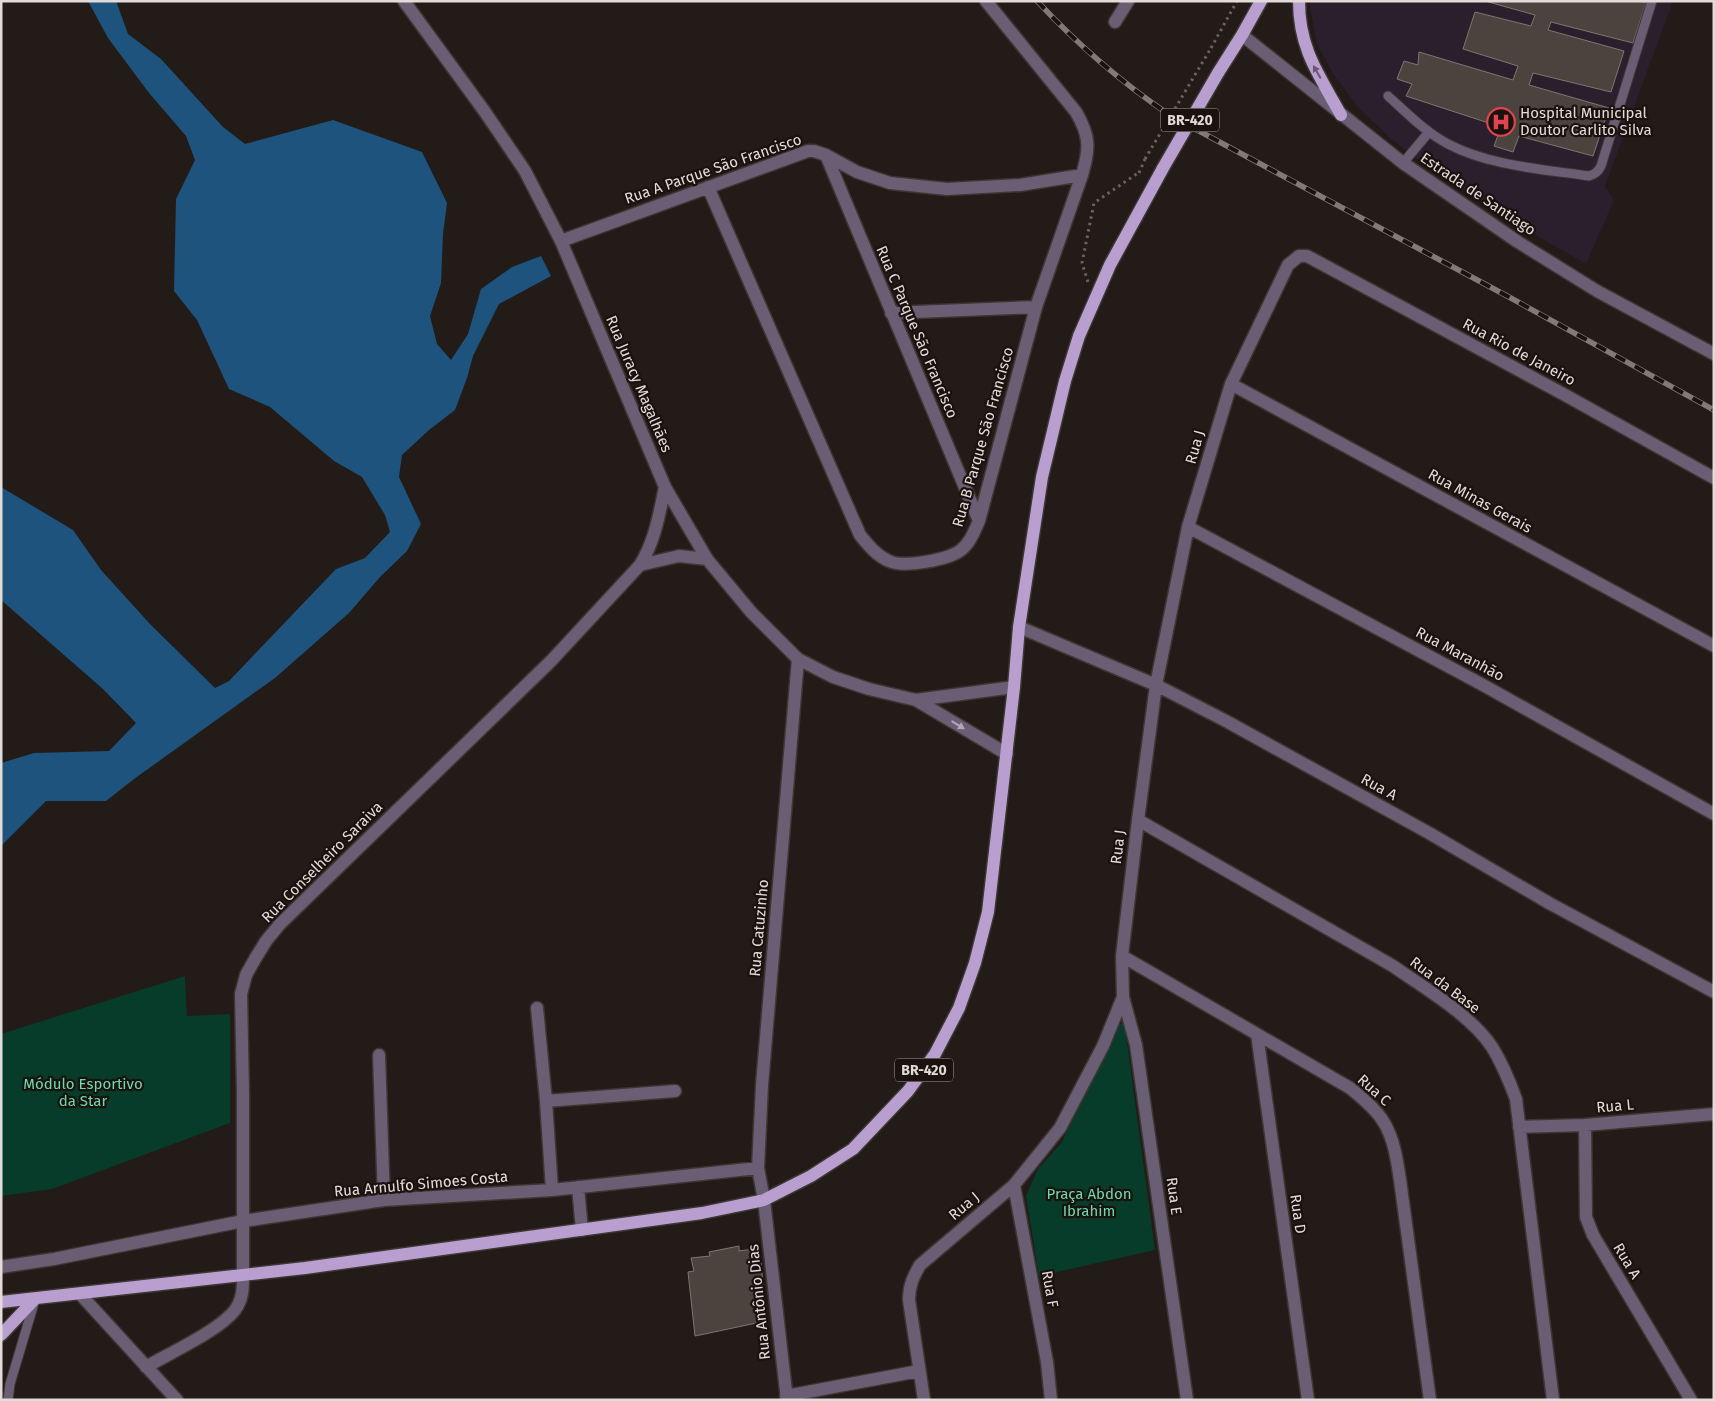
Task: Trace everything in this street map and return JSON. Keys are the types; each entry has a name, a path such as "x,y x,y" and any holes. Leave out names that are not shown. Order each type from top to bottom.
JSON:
{"main road":[{"name":"BR-420","path":"36,1299 243,1276 582,1230 702,1213 764,1200 811,1176 853,1149 908,1091 935,1054 960,1008 975,963 988,912 1007,754 1019,627 1042,477 1065,381 1079,336 1110,265 1163,168 1261,1"},
{"path":"1299,1 1299,21 1305,46 1313,66 1340,115"},
{"path":"1,1302 36,1299"},
{"path":"1,1335 36,1299"}],"street":[{"name":"Rua Juracy Magalhães","path":"404,1 485,112 525,171 561,241 666,487 707,559 751,612 798,659 833,677 869,689 916,700"},
{"name":"Rua B Parque São Francisco","path":"708,187 860,534 878,554 890,562 905,565 941,558 960,551 971,540 980,521 1036,307 1082,175 1087,157 1088,143 1084,127 1076,112 986,1"},
{"path":"1115,22 1128,1"},
{"name":"Estrada de Santiago","path":"1242,35 1340,115 1403,163 1518,242 1597,291 1714,354"},
{"name":"Rua A Parque São Francisco","path":"561,241 808,151 826,155 858,172 890,184 947,189 1020,185 1082,175"},
{"name":"Rua C Parque São Francisco","path":"826,155 980,521"},
{"name":"Rua J","path":"924,1400 909,1300 909,1286 914,1275 920,1265 1014,1185 1060,1128 1103,1046 1123,997 1122,956 1156,686 1188,527 1231,384 1288,265 1298,256 1307,256"},
{"name":"Rua Rio de Janeiro","path":"1307,256 1565,395 1714,478"},
{"path":"891,312 1036,307"},
{"name":"Rua Minas Gerais","path":"1231,384 1714,646"},
{"name":"Rua Conselheiro Saraiva","path":"146,1367 223,1322 236,1309 241,1299 243,1276 243,1093 241,994 246,975 255,959 266,941 280,924 551,661 640,565 648,552 655,534 666,487"},
{"name":"Rua Maranhão","path":"1188,527 1483,685 1714,814"},
{"path":"640,565 679,556 707,559"},
{"name":"Rua A","path":"1019,627 1156,686 1235,726 1714,992"},
{"name":"Rua Catuzinho","path":"764,1200 758,1168 762,1085 798,659"},
{"path":"916,700 1014,687"},
{"path":"916,700 1007,754"},
{"name":"Rua da Base","path":"1138,820 1393,966 1468,1021 1490,1045 1507,1074 1516,1099 1553,1400"},
{"name":"Rua C","path":"1122,956 1350,1088 1368,1103 1383,1120 1394,1145 1400,1180 1430,1400"},
{"name":"Rua E","path":"1123,997 1136,1045 1187,1400"},
{"path":"537,1008 552,1190"},
{"name":"Rua D","path":"1257,1034 1308,1400"},
{"path":"379,1055 384,1200"},
{"path":"546,1101 675,1091"},
{"name":"Rua L","path":"1519,1127 1585,1125 1714,1114"},
{"name":"Rua A","path":"1585,1125 1586,1217 1593,1236 1691,1400"},
{"name":"Rua Arnulfo Simoes Costa","path":"1,1266 54,1259 243,1221 384,1200 552,1190 758,1168"},
{"name":"Rua F","path":"1014,1185 1047,1362 1051,1400"},
{"path":"578,1187 582,1230"},
{"name":"Rua Antônio Dias","path":"764,1200 786,1398"},
{"path":"80,1294 177,1400"},
{"path":"786,1398 920,1371"}],"lane":[{"path":"1388,96 1429,132 1466,152 1490,160 1589,176 1596,173 1601,166 1652,1"},
{"path":"1403,163 1429,132"},
{"path":"8,1400 10,1384 36,1299"}],"path":[{"path":"1145,159 1237,1"},
{"path":"1094,302 1082,263 1094,202 1138,173"}],"shaded area":[{"name":"Hospital Municipal Doutor Carlito Silva","path":"1311,1 1673,1 1605,186 1614,200 1586,264 1523,228 1428,167 1390,138 1357,106 1333,74 1317,44 1310,7"}],"green space":[{"name":"Módulo Esportivo da Star","path":"185,976 187,1016 230,1014 230,1123 52,1189 1,1196 1,1034"},
{"name":"Praça Abdon Ibrahim","path":"1122,1023 1125,1028 1155,1250 1039,1276 1026,1196 1038,1169 1062,1142 1114,1028"}],"water":[{"path":"88,1 116,1 128,34 161,59 223,127 245,144 333,120 422,152 447,203 443,234 441,283 430,316 437,344 451,360 468,334 481,289 512,267 541,256 551,276 499,304 473,356 455,410 429,430 402,455 399,477 421,524 407,551 380,577 349,613 275,678 106,801 46,801 1,846 1,763 34,753 109,751 136,723 103,689 1,600 1,487 73,530 101,570 150,624 215,688 229,681 336,569 365,558 390,532 385,515 362,477 334,461 270,407 229,389 197,320 174,291 176,199 195,160 186,136 149,93 108,38"}],"building":[{"path":"1485,1 1639,1 1646,3 1633,43 1551,22 1548,30 1624,51 1611,92 1533,73 1529,85 1609,108 1593,156 1519,136 1513,152 1494,146 1501,127 1406,96 1412,84 1397,79 1404,61 1418,65 1419,52 1513,80 1518,66 1463,49 1475,12 1531,26 1535,15"},
{"path":"739,1246 739,1251 754,1249 755,1262 761,1261 766,1321 695,1336 688,1272 694,1271 691,1258 710,1256 709,1252"}],"railway":[{"path":"1037,1 1101,62 1171,116 1509,297 1714,410"}],"place":[{"name":"Hospital Municipal Doutor Carlito Silva","path":"1501,122"}]}
